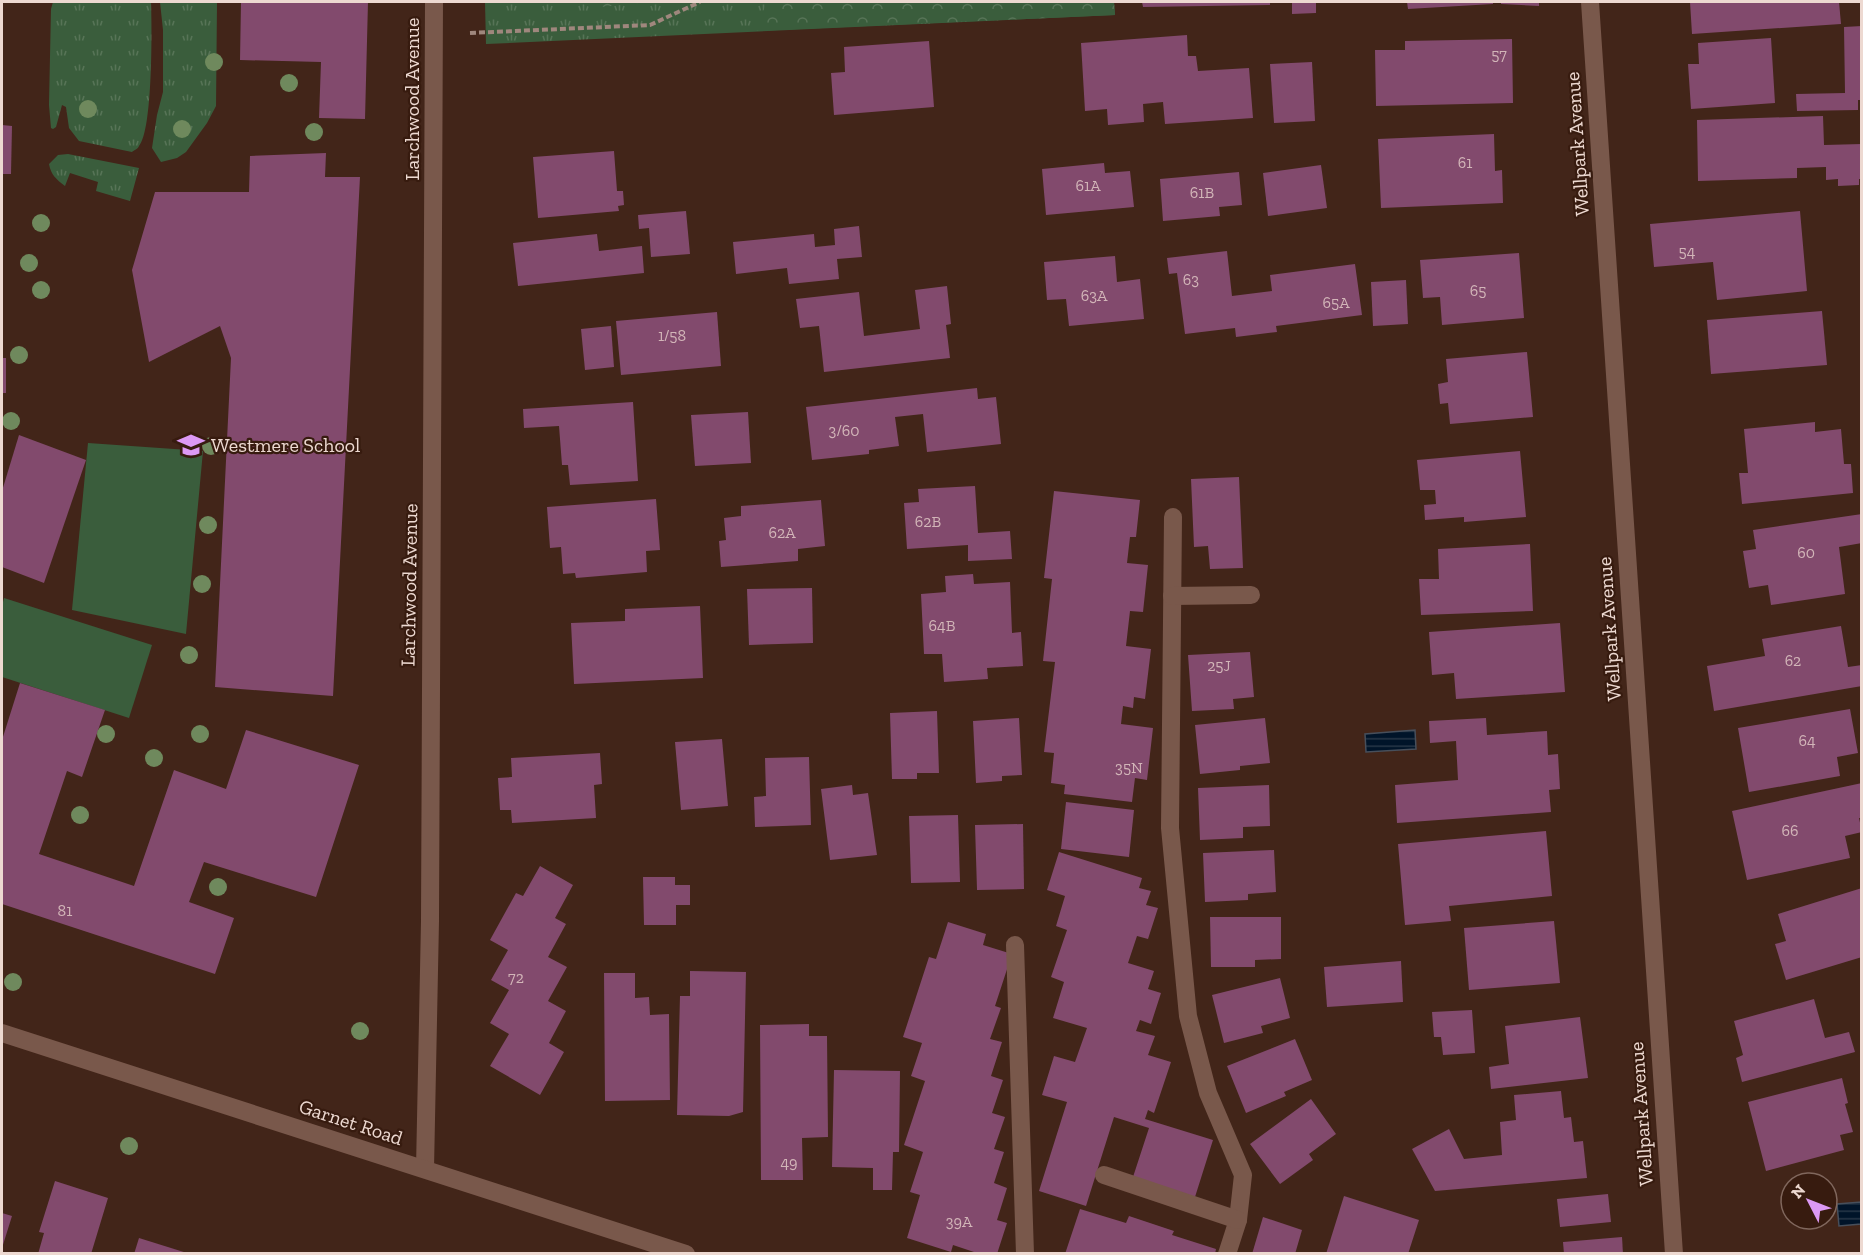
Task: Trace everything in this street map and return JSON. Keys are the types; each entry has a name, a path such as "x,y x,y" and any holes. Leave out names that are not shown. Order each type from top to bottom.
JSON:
{"street":[{"name":"Larchwood Avenue","path":"425,1169 430,921 434,2"},
{"name":"Wellpark Avenue","path":"1590,2 1674,1254"},
{"path":"1173,518 1170,828 1188,1016 1208,1093 1243,1176 1238,1220 1227,1254"},
{"path":"1172,596 1251,595"},
{"path":"1015,945 1025,1254"},
{"name":"Garnet Road","path":"2,1033 686,1254"},
{"path":"1104,1175 1238,1220"}],"path":[{"path":"470,33 650,25 700,2"}],"green space":[{"path":"53,2 151,2 151,77 147,120 144,136 137,149 132,152 79,141 69,128 66,107 62,105 56,127 51,128 49,105"},
{"path":"160,2 217,2 216,106 186,152 177,158 161,162 152,148 163,92 163,30"},
{"path":"485,2 1114,2 1115,15 486,44"},
{"path":"580,2 652,2 591,8"},
{"path":"767,2 1114,2 1115,15 755,31"},
{"path":"68,154 139,168 130,201 96,191 98,182 70,173 65,186 54,176 49,164 58,155"},
{"path":"88,443 203,451 186,634 72,610"},
{"path":"4,598 152,645 129,718 2,677"}],"water":[{"path":"1415,730 1416,749 1366,752 1365,734"},
{"path":"1861,1202 1861,1224 1839,1226 1839,1204"}],"building":[{"path":"241,2 368,2 365,119 319,118 321,62 240,60"},
{"path":"1142,2 1270,2 1270,5 1143,7"},
{"path":"1292,2 1316,2 1316,13 1292,14"},
{"path":"1407,2 1493,2 1493,4 1408,9"},
{"path":"1501,2 1539,2 1539,6 1501,4"},
{"path":"1690,2 1839,2 1841,24 1692,34"},
{"path":"1862,26 1862,100 1858,100 1858,110 1797,111 1796,94 1845,93 1844,27"},
{"path":"1187,35 1188,56 1196,56 1198,71 1249,68 1253,118 1165,124 1163,102 1143,104 1144,122 1108,125 1107,109 1085,111 1081,43"},
{"path":"1771,38 1775,103 1691,109 1688,64 1699,64 1698,43"},
{"path":"1512,39 1513,103 1376,106 1375,50 1405,50 1405,41"},
{"path":"929,41 934,107 834,115 831,73 845,72 844,47"},
{"path":"1312,62 1315,121 1274,123 1270,64"},
{"path":"1823,116 1824,145 1862,144 1862,179 1859,179 1859,185 1838,186 1838,179 1826,180 1826,167 1797,168 1797,178 1698,181 1697,120"},
{"path":"2,125 12,126 11,174 2,174"},
{"path":"1494,134 1495,171 1502,170 1503,203 1381,208 1378,139"},
{"path":"614,151 617,191 623,191 624,205 618,206 619,211 538,218 533,157"},
{"path":"326,153 325,177 360,177 333,696 215,687 231,358 220,326 149,362 132,270 155,192 249,192 250,156"},
{"path":"1104,163 1105,173 1130,171 1134,207 1046,215 1042,169"},
{"path":"1321,165 1327,208 1268,216 1263,173"},
{"path":"1239,172 1242,205 1219,207 1220,216 1163,221 1160,179"},
{"path":"686,211 690,254 651,257 649,228 639,229 638,215"},
{"path":"1800,211 1807,291 1717,300 1713,262 1654,267 1650,224"},
{"path":"859,226 862,257 837,259 839,279 789,284 787,268 736,274 733,242 814,234 815,247 835,245 834,229"},
{"path":"597,234 599,251 642,246 644,273 518,286 513,243"},
{"path":"1227,251 1232,296 1272,291 1270,275 1355,264 1362,315 1276,326 1277,332 1236,337 1235,328 1185,334 1177,273 1169,274 1167,258"},
{"path":"1519,253 1524,318 1442,325 1440,297 1423,298 1420,260"},
{"path":"1115,256 1117,282 1140,279 1144,319 1069,326 1066,299 1047,300 1044,262"},
{"path":"1406,280 1408,324 1373,326 1371,282"},
{"path":"947,286 951,324 946,325 950,358 824,372 819,326 800,328 796,299 859,292 864,336 920,329 915,290"},
{"path":"1822,311 1827,365 1711,374 1707,320"},
{"path":"717,312 721,366 621,375 616,321"},
{"path":"611,326 614,367 585,370 581,329"},
{"path":"1527,352 1533,417 1450,424 1448,403 1440,404 1438,384 1448,382 1446,359"},
{"path":"2,358 6,358 6,393 2,393"},
{"path":"977,388 978,399 996,397 1001,444 927,452 923,414 895,417 899,446 869,450 869,454 812,460 806,407"},
{"path":"633,402 638,481 570,485 568,465 562,465 559,426 524,428 523,409"},
{"path":"748,412 751,463 695,466 691,415"},
{"path":"1815,422 1815,432 1841,429 1844,464 1851,464 1853,493 1742,504 1739,473 1748,473 1744,429"},
{"path":"19,435 86,460 44,583 2,567 2,491"},
{"path":"1520,451 1526,517 1464,522 1464,517 1425,520 1424,505 1436,504 1435,490 1420,490 1417,460"},
{"path":"1239,477 1243,568 1210,569 1208,546 1194,547 1191,479"},
{"path":"975,486 978,533 1010,531 1012,559 968,561 968,545 907,549 904,503 919,502 918,489"},
{"path":"1054,491 1140,500 1136,537 1130,537 1127,563 1148,565 1143,612 1130,611 1126,646 1151,649 1145,699 1134,697 1133,708 1123,706 1121,724 1153,728 1147,780 1135,778 1132,802 1064,794 1065,785 1051,783 1054,753 1044,752 1055,662 1043,661 1052,579 1044,578"},
{"path":"656,499 660,550 646,551 647,572 576,578 575,573 563,574 561,547 550,548 547,507"},
{"path":"821,500 825,546 798,549 798,561 721,567 719,541 726,540 724,518 741,516 741,506"},
{"path":"1862,514 1862,543 1839,547 1845,594 1771,605 1768,585 1749,588 1743,551 1756,549 1753,530"},
{"path":"1530,544 1533,611 1421,615 1419,579 1439,579 1438,549"},
{"path":"973,574 974,584 1010,582 1012,633 1021,632 1023,666 987,668 988,679 944,682 942,654 924,654 921,594 946,592 945,576"},
{"path":"812,588 813,643 749,645 747,589"},
{"path":"700,606 703,678 574,684 571,623 625,621 625,609"},
{"path":"1560,623 1565,692 1456,699 1454,673 1432,675 1429,632"},
{"path":"1841,626 1848,667 1862,665 1862,686 1714,711 1707,666 1765,656 1762,639"},
{"path":"1250,652 1254,697 1233,699 1234,709 1192,711 1188,655"},
{"path":"20,683 105,710 82,777 67,771 39,854 134,886 174,770 226,789 246,730 359,765 316,897 204,862 189,902 234,918 215,974 2,904 2,740"},
{"path":"1850,709 1858,753 1837,757 1840,776 1749,792 1738,728"},
{"path":"937,711 939,773 917,773 917,779 892,779 890,713"},
{"path":"1019,718 1022,775 1002,776 1002,781 976,783 973,721"},
{"path":"1265,718 1270,763 1240,766 1240,770 1200,774 1195,725"},
{"path":"1486,718 1487,735 1547,731 1548,755 1558,754 1560,789 1549,790 1551,812 1397,823 1395,785 1458,780 1456,741 1430,743 1429,721"},
{"path":"722,739 728,806 681,810 675,742"},
{"path":"600,753 602,784 594,785 596,818 512,823 511,810 500,810 498,778 512,777 511,758"},
{"path":"809,757 811,825 755,827 754,797 766,796 765,758"},
{"path":"1862,783 1862,818 1859,818 1862,832 1845,836 1850,858 1747,880 1732,811"},
{"path":"852,785 853,795 868,793 877,855 830,860 821,789"},
{"path":"1269,785 1270,826 1243,827 1243,838 1200,840 1198,788"},
{"path":"1066,802 1134,810 1129,857 1061,849"},
{"path":"958,815 960,882 911,883 909,816"},
{"path":"1023,824 1024,889 977,890 975,825"},
{"path":"1546,831 1552,896 1449,906 1451,921 1405,925 1398,844"},
{"path":"1274,850 1276,892 1248,894 1248,900 1205,902 1203,853"},
{"path":"1059,852 1142,878 1139,888 1151,891 1146,905 1158,908 1148,939 1137,936 1128,963 1154,971 1148,989 1161,993 1151,1024 1140,1020 1136,1031 1155,1036 1148,1055 1171,1062 1154,1113 1148,1110 1145,1119 1213,1140 1195,1197 1133,1177 1149,1128 1114,1117 1086,1206 1039,1191 1067,1102 1042,1095 1054,1056 1075,1062 1087,1028 1053,1018 1064,982 1051,977 1067,930 1056,926 1065,896 1047,890"},
{"path":"540,866 573,885 555,918 566,924 548,957 567,967 548,1001 566,1011 549,1043 564,1052 540,1095 490,1066 509,1034 490,1023 509,990 491,980 508,950 490,940 516,893 523,896"},
{"path":"643,877 675,877 675,885 690,885 690,905 676,905 676,925 644,925"},
{"path":"1862,888 1862,957 1786,980 1775,944 1786,941 1778,914"},
{"path":"1210,917 1281,917 1281,959 1255,960 1255,967 1211,967"},
{"path":"1554,921 1560,983 1469,990 1464,928"},
{"path":"948,922 986,934 983,945 1012,954 995,1006 1001,1008 990,1039 1002,1042 991,1076 1003,1080 992,1113 1005,1117 994,1149 1004,1152 994,1183 1007,1188 997,1220 1007,1223 997,1254 980,1254 953,1245 951,1252 907,1238 920,1195 910,1192 923,1152 904,1145 925,1081 911,1076 922,1043 903,1037 929,957 936,959"},
{"path":"1401,961 1403,1002 1327,1007 1324,967"},
{"path":"690,971 746,972 743,1112 729,1116 677,1115 680,996 690,996"},
{"path":"604,973 635,973 635,998 649,997 650,1015 669,1014 670,1100 605,1101"},
{"path":"1280,978 1290,1018 1261,1026 1263,1033 1224,1043 1212,995"},
{"path":"1814,999 1825,1038 1849,1032 1855,1052 1742,1082 1736,1058 1743,1055 1734,1021"},
{"path":"1472,1010 1475,1053 1443,1055 1441,1037 1434,1037 1432,1012"},
{"path":"1580,1017 1588,1078 1491,1089 1489,1067 1509,1064 1505,1026"},
{"path":"809,1024 809,1036 827,1036 828,1137 802,1138 803,1180 761,1180 760,1025"},
{"path":"1295,1039 1312,1080 1284,1092 1286,1096 1246,1113 1227,1066"},
{"path":"834,1070 900,1071 899,1152 893,1152 892,1190 873,1190 873,1168 832,1167"},
{"path":"1842,1078 1848,1103 1845,1104 1853,1132 1840,1135 1844,1150 1766,1171 1748,1102"},
{"path":"1561,1091 1564,1118 1571,1117 1574,1142 1583,1141 1587,1178 1435,1191 1412,1149 1449,1129 1464,1159 1502,1155 1500,1122 1516,1120 1514,1095"},
{"path":"1311,1099 1336,1134 1309,1154 1313,1160 1280,1184 1250,1144"},
{"path":"55,1181 108,1198 91,1254 38,1254 44,1233 39,1232"},
{"path":"1608,1194 1611,1222 1560,1227 1557,1199"},
{"path":"1344,1196 1419,1220 1408,1254 1326,1254"},
{"path":"1080,1209 1126,1223 1129,1216 1174,1231 1172,1235 1216,1249 1215,1254 1065,1254"},
{"path":"2,1213 12,1216 2,1248"},
{"path":"1263,1217 1302,1230 1295,1254 1252,1254"},
{"path":"1622,1237 1623,1254 1564,1254 1563,1242"},
{"path":"139,1238 187,1253 187,1254 134,1254"}],"place":[{"name":"Westmere School","path":"191,445"}]}
